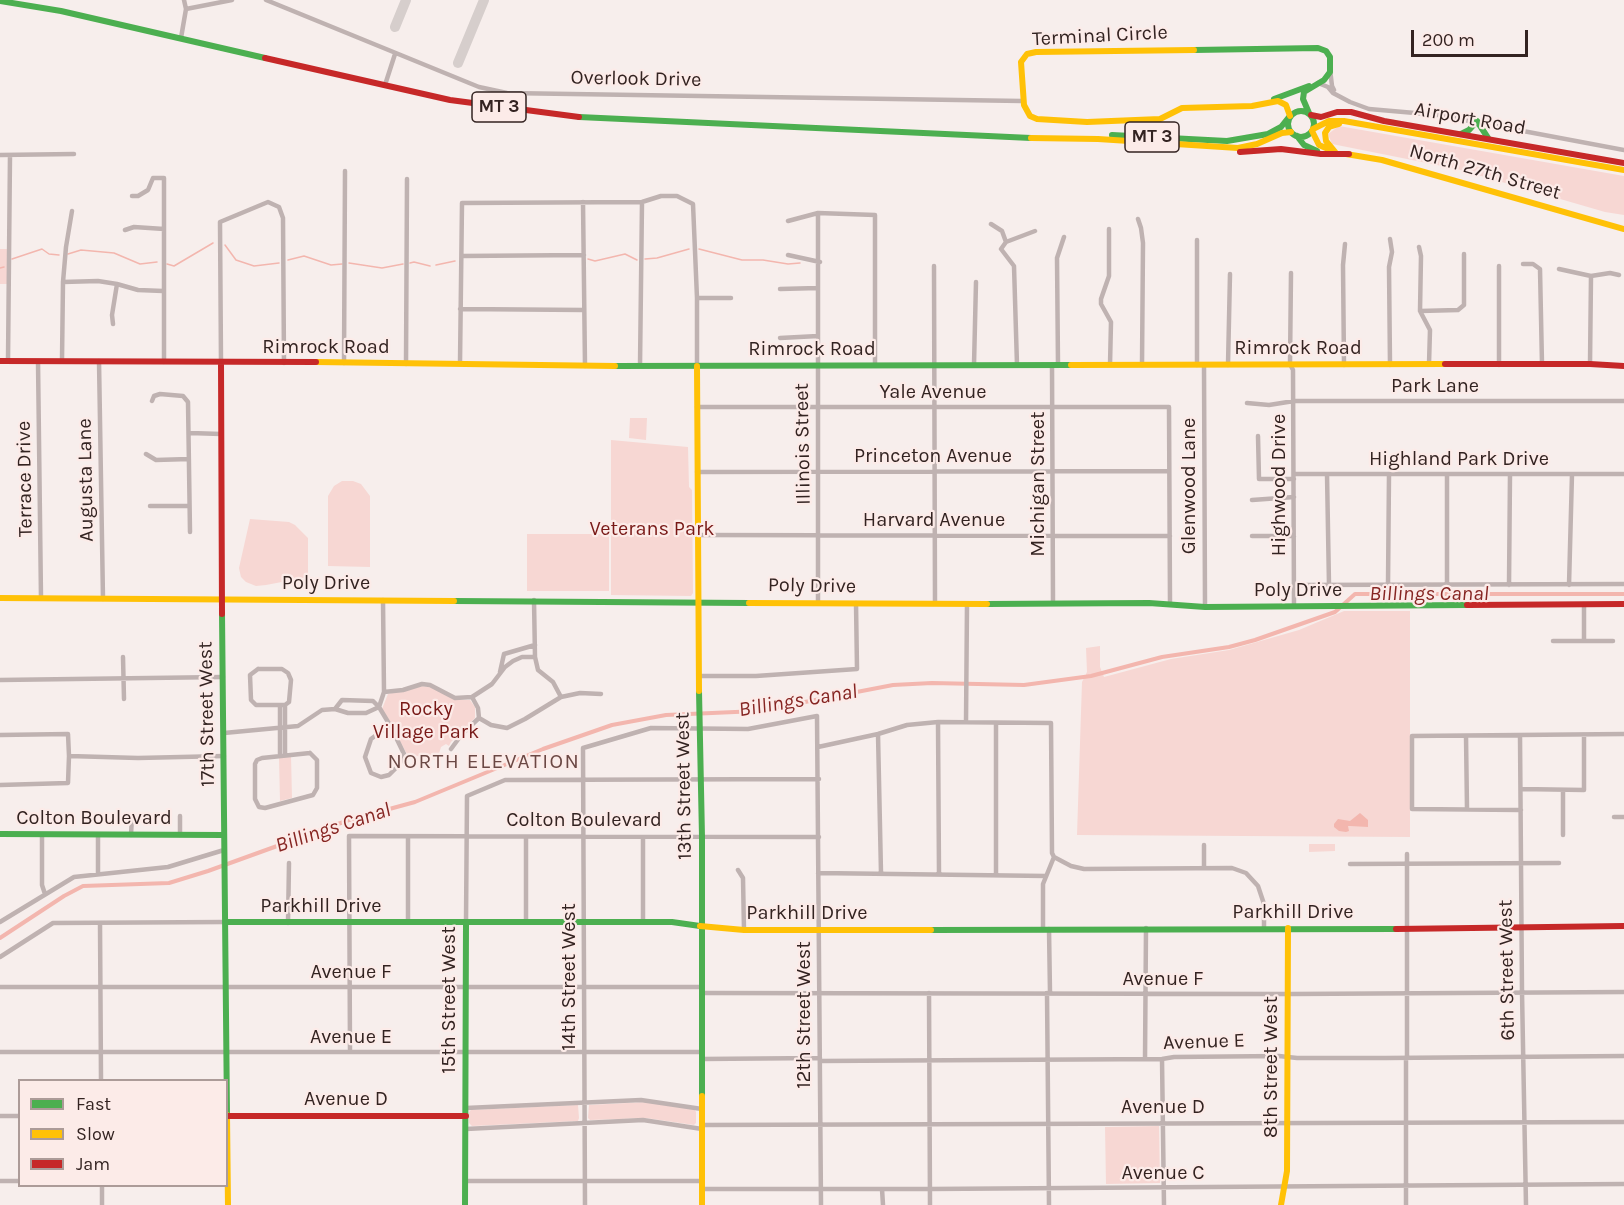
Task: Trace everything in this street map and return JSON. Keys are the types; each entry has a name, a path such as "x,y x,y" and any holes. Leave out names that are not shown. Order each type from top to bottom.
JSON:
{"main road":[{"name":"MT 3","path":"0,1 61,10 450,100 527,111 583,117 1009,138 1098,139 1232,152 1281,148 1321,154 1349,154"},
{"name":"Terminal Circle","path":"1023,101 1021,62 1030,52 1312,48 1322,49 1328,54 1330,68"},
{"path":"1330,68 1328,77 1306,90 1303,97 1314,119 1314,138 1319,145 1335,152"},
{"path":"1265,104 1315,84"},
{"path":"1023,101 1028,113 1037,119 1087,122 1160,119 1182,108 1281,102 1286,105 1290,117 1288,128 1294,134"},
{"name":"Airport Road","path":"1290,117 1299,111 1321,117 1336,112 1351,112 1384,121 1624,163"},
{"name":"MT 3","path":"1009,138 1096,135 1227,141 1268,134 1281,127 1290,117"},
{"name":"Airport Road","path":"1167,144 1238,148 1257,144 1282,133 1305,136 1329,121 1624,170"},
{"path":"1460,134 1469,130 1477,121 1482,133 1490,139"},
{"path":"1335,152 1326,141 1327,129 1336,124 1352,123"},
{"name":"North 27th Street","path":"1294,134 1301,142 1316,151 1382,160 1624,229"},
{"name":"Rimrock Road","path":"0,361 460,363 585,366 1290,364 1624,366"},
{"name":"17th Street West","path":"221,363 227,1079"},
{"name":"13th Street West","path":"697,366 702,837 702,1205"},
{"name":"Poly Drive","path":"0,598 967,604 1053,602 1170,604 1205,607 1584,604 1624,606"},
{"name":"Colton Boulevard","path":"0,834 224,835"},
{"name":"Parkhill Drive","path":"225,922 672,922 744,930 1407,929 1624,926"},
{"name":"15th Street West","path":"465,922 465,1205"},
{"name":"8th Street West","path":"1281,1205 1287,1171 1288,928"},
{"name":"Avenue D","path":"228,1116 466,1116"},
{"name":"17th Street West","path":"227,1187 228,1205"}],"street":[{"path":"181,38 186,9 184,0"},
{"path":"186,9 232,0"},
{"name":"Overlook Drive","path":"266,0 479,87 507,93 1023,101"},
{"path":"385,85 395,54"},
{"path":"1330,68 1332,86 1338,94"},
{"path":"1315,84 1328,87 1333,93 1370,109 1426,113 1477,121 1522,132 1624,150"},
{"path":"8,361 10,154"},
{"path":"0,155 74,154"},
{"path":"344,363 345,171"},
{"path":"132,196 138,196 148,190 153,178 164,178 164,363"},
{"path":"406,364 407,179"},
{"path":"460,363 462,203 642,202 661,196 676,196 693,204 697,366"},
{"name":"17th Street West","path":"221,363 220,222 268,202 277,205 282,211 284,363"},
{"path":"583,202 585,366"},
{"path":"640,366 642,202"},
{"path":"62,360 63,282 72,211"},
{"path":"788,221 818,213 875,214 875,365"},
{"name":"Illinois Street","path":"818,213 820,262 817,366 818,603"},
{"path":"1138,219 1143,243 1142,365"},
{"path":"991,224 1002,231 1006,242"},
{"path":"125,230 134,227 164,230"},
{"path":"1109,229 1109,276 1101,304 1111,322 1110,365"},
{"path":"1017,365 1014,266 1001,249 1006,242 1035,231"},
{"name":"Michigan Street","path":"1053,602 1053,407 1057,258 1064,237"},
{"path":"1390,239 1392,252 1389,267 1390,365"},
{"name":"Glenwood Lane","path":"1197,240 1205,607"},
{"path":"1344,365 1343,265 1345,244"},
{"path":"1419,247 1421,256 1420,311 1430,330 1430,364"},
{"path":"1420,311 1458,310 1464,305 1464,254"},
{"path":"462,256 584,255"},
{"path":"788,255 820,262"},
{"path":"1523,264 1533,264 1540,269 1542,364"},
{"path":"934,266 935,603"},
{"path":"1498,266 1499,365"},
{"path":"1559,269 1591,276 1610,273 1619,275"},
{"name":"Highwood Drive","path":"1291,273 1290,364 1293,370 1294,401 1294,606"},
{"path":"1228,365 1230,274"},
{"path":"1590,364 1591,276"},
{"path":"63,282 98,281 138,290 163,291"},
{"path":"974,365 976,282"},
{"path":"113,324 112,315 117,284"},
{"path":"780,289 818,288"},
{"path":"697,298 730,298"},
{"path":"460,309 584,310"},
{"path":"780,338 818,336"},
{"name":"Terrace Drive","path":"38,360 41,598"},
{"name":"Augusta Lane","path":"99,361 103,599"},
{"path":"152,400 154,396 160,394 183,396 188,402 190,532"},
{"name":"Park Lane","path":"1247,403 1269,405 1294,401 1624,401"},
{"name":"Yale Avenue","path":"698,407 1169,407 1169,471"},
{"path":"190,433 221,434"},
{"name":"Highland Park Drive","path":"1258,436 1259,479 1327,474 1624,474"},
{"path":"146,454 156,460 189,459"},
{"path":"1169,471 1170,604"},
{"name":"Princeton Avenue","path":"698,472 1169,471"},
{"path":"1327,474 1329,585"},
{"path":"1388,585 1389,474"},
{"path":"1447,474 1447,585"},
{"path":"1509,585 1510,474"},
{"path":"1569,585 1572,474"},
{"path":"1252,500 1294,497"},
{"path":"150,506 189,506"},
{"name":"Harvard Avenue","path":"698,535 1170,536"},
{"path":"1252,536 1294,536"},
{"path":"1294,585 1624,584"},
{"path":"224,733 298,726 322,710 335,709 348,713 366,713 379,707 384,692 383,600"},
{"path":"534,600 535,657 538,670 554,682 561,697"},
{"path":"699,676 756,676 857,669 856,603"},
{"path":"966,722 967,604"},
{"path":"1584,604 1584,641"},
{"path":"1553,641 1613,641"},
{"path":"498,678 504,654 535,645"},
{"path":"123,657 124,699"},
{"path":"384,692 403,690 422,684 430,685 455,698 472,697 492,684 505,667 513,661 522,657 535,657"},
{"path":"283,705 256,705 251,700 250,675 253,671 282,669 288,673 291,680 291,698 283,705 283,755"},
{"path":"0,680 222,677"},
{"path":"479,718 491,725 507,728 561,697 580,693 601,694"},
{"path":"472,697 478,708 479,718"},
{"path":"335,709 342,700 373,701 379,707 391,727 404,754 399,765 389,775 381,777 371,772 365,757 371,740 382,730 391,727"},
{"name":"12th Street West","path":"700,728 748,729 817,716 821,1205"},
{"path":"451,749 462,734 479,718"},
{"path":"938,722 939,874"},
{"path":"818,747 878,735 907,725 938,722 1051,723 1052,853 1054,857 1071,866 1084,869 1232,868 1246,873 1258,886 1263,898 1264,928"},
{"path":"996,724 996,874"},
{"name":"14th Street West","path":"585,1205 583,748 651,728 700,728"},
{"path":"0,735 68,734 69,756 68,783 0,785"},
{"path":"1521,810 1412,809 1412,736 1624,734"},
{"path":"878,735 881,873"},
{"name":"6th Street West","path":"1520,735 1526,1205"},
{"path":"1521,789 1584,790 1584,735"},
{"path":"1466,736 1467,809"},
{"path":"310,753 315,755 317,760 315,792 313,795 278,805 259,807 255,799 255,764 262,758 283,755 310,753"},
{"path":"69,756 138,758 224,756"},
{"path":"583,780 819,779"},
{"name":"15th Street West","path":"465,922 467,796 505,780 583,780"},
{"path":"1563,790 1563,835"},
{"path":"131,835 132,816"},
{"path":"180,816 180,835"},
{"path":"1614,817 1624,817"},
{"path":"42,835 42,885 45,894"},
{"path":"98,835 98,874"},
{"name":"Colton Boulevard","path":"350,922 349,836 819,837"},
{"path":"408,837 408,922"},
{"path":"526,837 526,922"},
{"path":"643,837 643,922"},
{"path":"1203,868 1204,845"},
{"path":"0,922 74,877 168,867 224,850"},
{"path":"1406,1205 1407,854"},
{"path":"1049,1205 1049,993 1043,885 1054,857"},
{"path":"288,923 289,863"},
{"path":"1350,864 1559,863"},
{"path":"738,870 743,878 744,930"},
{"path":"818,873 1046,876"},
{"name":"Parkhill Drive","path":"0,957 52,923 225,922"},
{"path":"350,922 350,1052"},
{"path":"100,923 101,1079"},
{"path":"1145,1059 1146,928"},
{"name":"Avenue F","path":"0,987 584,987 819,994 1624,992"},
{"path":"929,993 930,1205"},
{"name":"Avenue E","path":"0,1052 584,1052 820,1060 1624,1056"},
{"path":"1162,1059 1164,1205"},
{"path":"466,1108 651,1100 702,1109"},
{"path":"0,1116 18,1116"},
{"name":"Avenue D","path":"466,1129 643,1120 702,1127 820,1124 1624,1122"},
{"path":"465,1180 702,1181"},
{"path":"0,1181 18,1181"},
{"name":"Avenue C","path":"702,1189 930,1190 1624,1184"},
{"path":"102,1187 102,1205"},
{"path":"882,1189 883,1205"}],"green space":[{"path":"1339,126 1624,176 1624,215 1605,212 1457,169 1332,144 1328,134"},
{"path":"0,249 7,249 7,284 0,284"},
{"path":"630,418 647,418 646,440 629,438"},
{"name":"Veterans Park","path":"611,440 688,447 689,487 692,490 693,593 691,596 611,595"},
{"path":"342,481 361,484 370,496 370,567 328,566 328,496 334,486"},
{"path":"250,519 289,522 308,538 308,577 256,586 241,577 239,568"},
{"path":"527,534 609,534 609,591 527,591"},
{"path":"1344,611 1410,611 1410,837 1077,835 1082,682 1087,672 1086,648 1100,646 1100,667 1104,677 1171,659 1229,650 1299,630"},
{"name":"Rocky Village Park","path":"420,686 431,687 456,700 470,700 475,707 475,718 449,746 446,744 441,747 437,760 407,754 382,709 388,694"},
{"path":"291,756 292,798 280,801 279,758"},
{"path":"1309,844 1335,844 1335,851 1309,852"},
{"path":"646,1102 694,1109 696,1123 694,1125 646,1118 590,1120 588,1118 589,1105"},
{"path":"578,1105 578,1121 472,1126 469,1123 471,1110"},
{"path":"1159,1126 1160,1183 1106,1184 1105,1127"}],"shaded area":[{"path":"1360,813 1368,820 1368,827 1348,826 1349,831 1346,832 1334,827 1338,819 1350,821"}],"waterway":[{"path":"167,264 174,266 213,243"},
{"path":"225,245 236,260 254,266 279,263"},
{"path":"12,259 42,249 49,254 59,255"},
{"path":"645,259 689,249"},
{"path":"699,249 742,260 800,263"},
{"path":"68,254 81,250 114,253 140,264 157,262"},
{"path":"588,259 595,261 625,254 637,260"},
{"path":"288,260 304,256 331,265 342,264"},
{"path":"436,265 455,261"},
{"path":"349,263 382,268 403,264"},
{"path":"410,263 430,266"},
{"path":"0,268 4,267"},
{"name":"Billings Canal","path":"0,938 83,886 169,883 349,820 415,802 543,749 612,725 666,715 758,711 893,685 932,683 1024,685 1091,676 1162,657 1229,647 1255,640 1335,612 1355,594 1624,594"}],"taxiway":[{"path":"395,27 406,0"},
{"path":"458,63 484,0"}],"traffic: fast":[{"path":"0,1 61,11 265,58"},
{"path":"1194,50 1318,48 1326,51 1330,57 1330,72 1324,80 1304,92 1303,99 1309,113"},
{"path":"1274,99 1309,86"},
{"path":"1301,111 1310,115 1314,124 1310,133 1301,137 1292,133 1288,124 1292,115 1301,111"},
{"path":"579,117 1031,138"},
{"path":"1112,135 1227,141 1268,134 1281,127 1289,117"},
{"path":"1461,134 1469,130 1477,121 1488,138"},
{"path":"1297,136 1304,145 1317,151"},
{"path":"615,366 1071,365"},
{"path":"454,601 749,603"},
{"path":"987,604 1149,603 1205,607 1467,605"},
{"path":"222,614 227,1079"},
{"path":"699,691 702,837 702,1096"},
{"path":"0,834 224,835"},
{"path":"225,922 672,922 700,926"},
{"path":"465,1205 466,922"},
{"path":"931,930 1396,929"}],"traffic: slow":[{"path":"1194,50 1027,54 1021,62 1024,105 1030,116 1037,119 1087,122 1160,119 1182,108 1252,106 1278,101 1286,105 1290,116"},
{"path":"1313,129 1329,121 1344,121 1624,170"},
{"path":"1335,152 1326,141 1325,133 1329,127 1339,124"},
{"path":"1312,131 1319,145 1335,152"},
{"path":"1031,138 1098,139 1238,148 1291,132"},
{"path":"1346,154 1382,160 1624,229"},
{"path":"316,362 615,366"},
{"path":"1071,365 1445,364"},
{"path":"697,366 699,691"},
{"path":"0,598 454,601"},
{"path":"749,603 987,604"},
{"path":"700,926 744,930 931,930"},
{"path":"1281,1205 1287,1171 1288,928"},
{"path":"702,1096 702,1205"},
{"path":"228,1187 228,1205"}],"traffic: jam":[{"path":"265,58 450,100 579,117"},
{"path":"1311,115 1321,117 1337,112 1351,112 1384,121 1624,163"},
{"path":"1240,152 1281,149 1321,154 1349,154"},
{"path":"0,361 316,362"},
{"path":"221,363 222,614"},
{"path":"1445,364 1624,366"},
{"path":"1467,605 1624,604"},
{"path":"1396,929 1624,926"},
{"path":"228,1116 466,1116"}],"district":[{"name":"NORTH ELEVATION","path":"484,762"}]}
